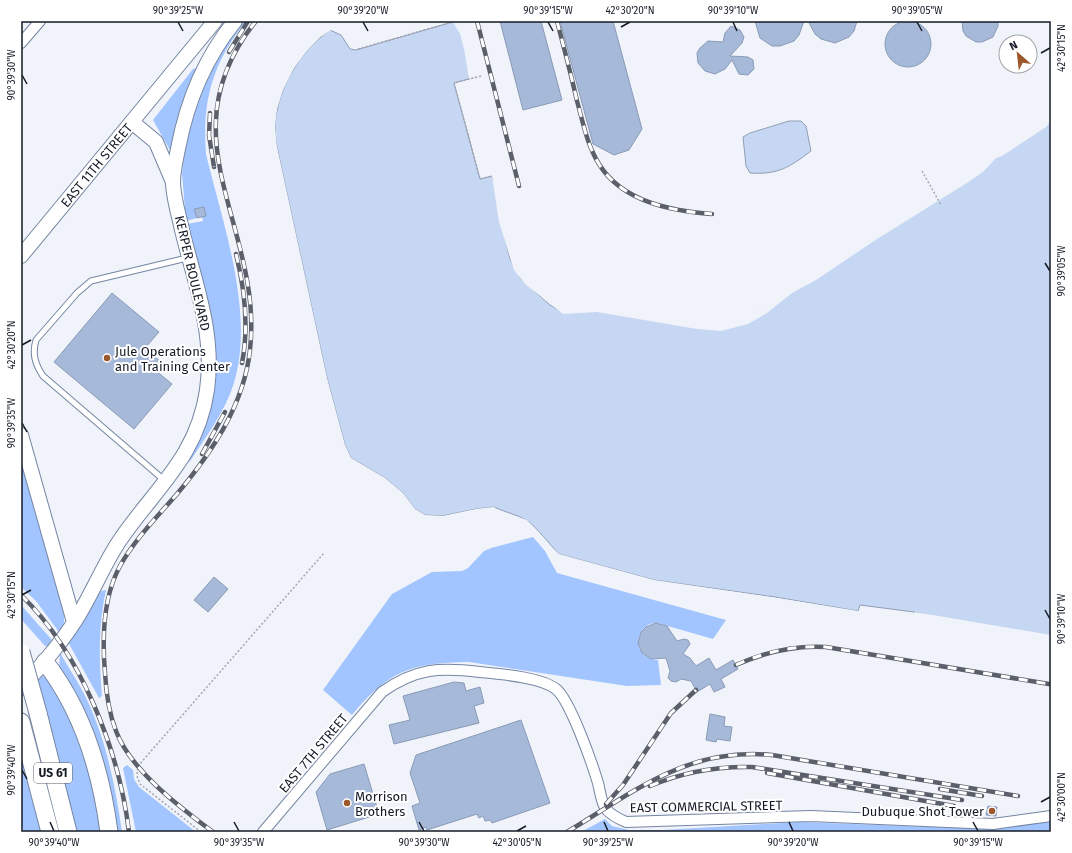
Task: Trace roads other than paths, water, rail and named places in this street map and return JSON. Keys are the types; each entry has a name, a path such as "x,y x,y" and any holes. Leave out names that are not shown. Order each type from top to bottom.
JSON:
{"highway":[{"name":"US 61","path":"21,652 68,832"},
{"path":"45,662 71,704 90,745 101,781 109,832"},
{"name":"US 61","path":"21,722 50,832"}],"main road":[{"path":"172,73 215,21"},
{"name":"KERPER BOULEVARD","path":"21,688 45,662 74,622 117,544 167,482 184,456 199,422 207,392 209,369 207,327 189,257 173,182 181,133 191,96 207,61 223,36 235,21"},
{"path":"172,73 223,36"},
{"name":"EAST 11TH STREET","path":"21,256 172,73"},
{"path":"132,122 156,142 173,182"},
{"path":"21,434 74,622"}],"street":[{"path":"21,43 40,21"},
{"name":"EAST COMMERCIAL STREET","path":"382,692 405,677 419,672 437,669 485,672 546,684 556,689 569,707 597,782 604,806 617,818 626,822 811,816 993,824 1051,816"},
{"name":"EAST 7TH STREET","path":"263,832 382,692"}],"lane":[{"path":"167,482 43,376 36,365 34,349 36,340 77,293 91,281 189,257"}],"railway":[{"path":"229,52 248,21"},
{"path":"213,832 158,787 133,760 123,746 111,717 108,702 104,660 104,632 110,591 120,566 139,537 190,478 214,444 233,409 247,370 250,350 250,305 244,263 223,183 216,144 217,104 229,64 256,21"},
{"path":"477,21 519,186"},
{"path":"557,21 588,141 599,164 609,177 634,196 649,202 665,207 697,213 712,214"},
{"path":"210,113 209,135 214,167"},
{"path":"236,254 242,281 246,322 242,363"},
{"path":"202,454 225,412"},
{"path":"21,595 42,618 62,645 94,704 116,769 124,801 129,832"},
{"path":"736,665 758,656 780,650 803,647 826,647 1049,684"},
{"path":"606,804 623,785 671,713 696,690"},
{"path":"567,832 664,775 688,765 714,758 742,754 772,755 1018,796"},
{"path":"650,786 675,777 700,771 752,767 962,800"},
{"path":"767,773 954,806"},
{"path":"940,789 982,796"}],"place":[{"name":"Jule Operations and Training Center","path":"107,358"},
{"name":"Morrison Brothers","path":"347,803"},
{"name":"Dubuque Shot Tower","path":"992,811"}]}
